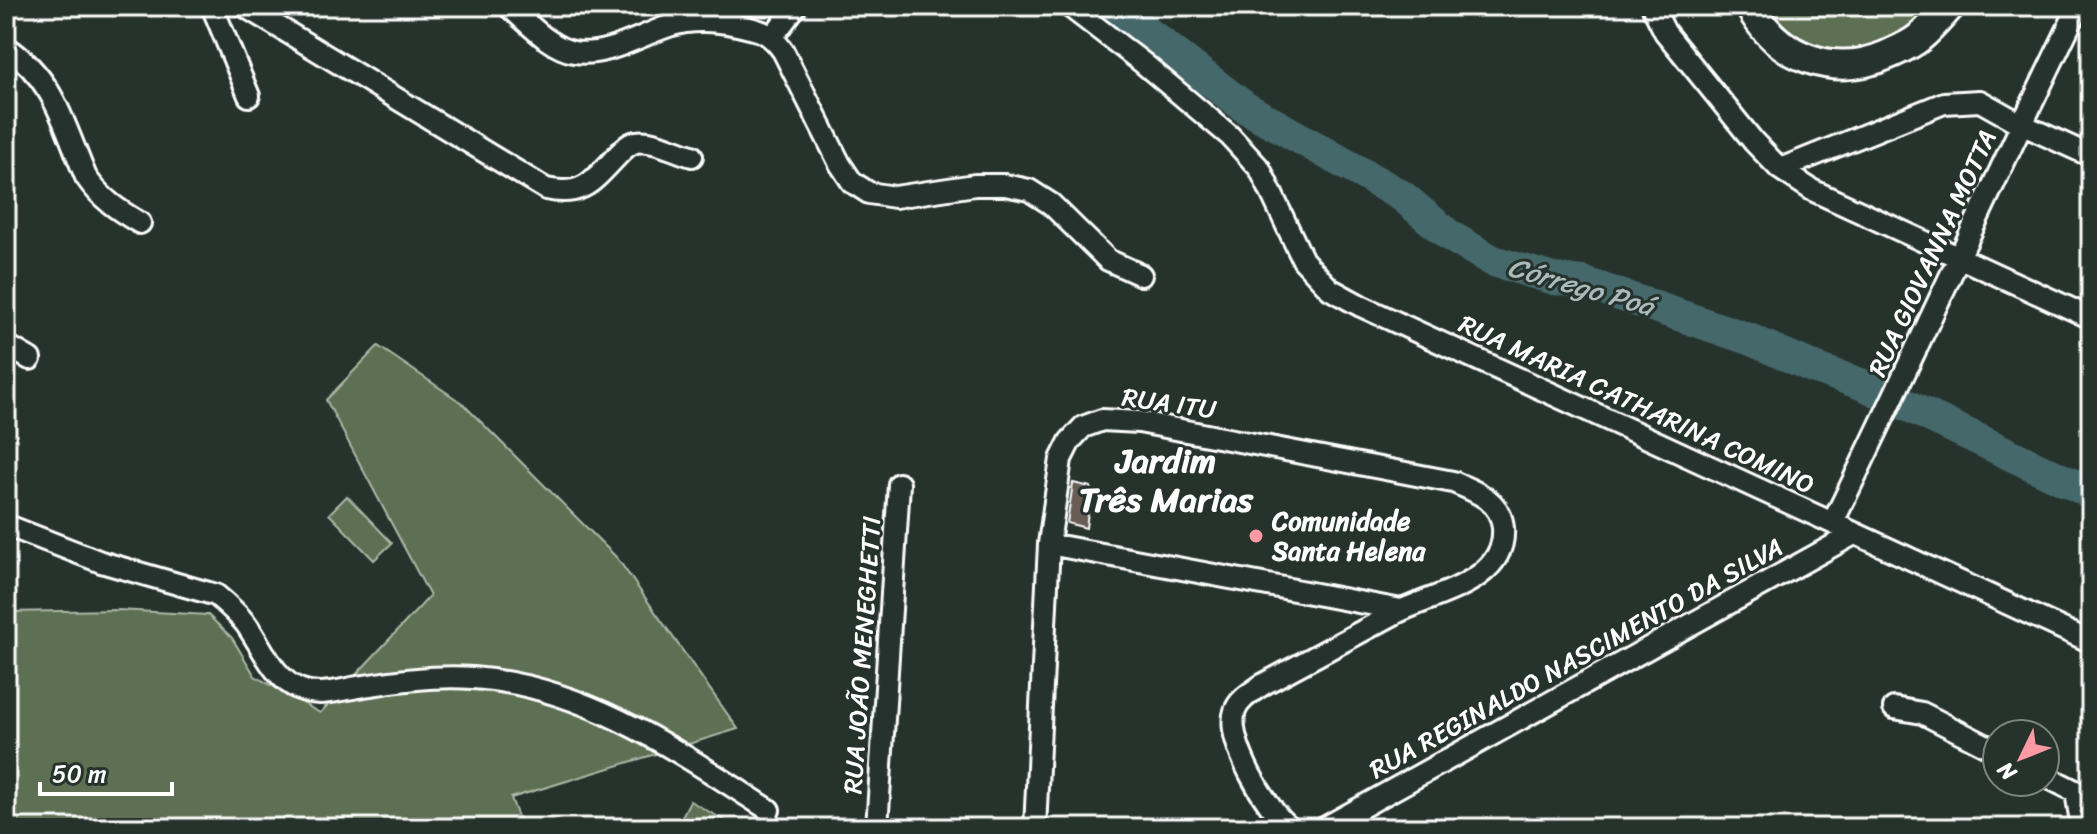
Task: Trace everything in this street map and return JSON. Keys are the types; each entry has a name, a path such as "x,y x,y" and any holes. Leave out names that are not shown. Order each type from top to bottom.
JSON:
{"main road":[{"path":"1750,6 1769,33 1793,52 1836,66 1866,63 1898,50 1918,39 1950,6"}],"street":[{"path":"212,6 249,96"},
{"path":"244,6 546,189 562,193 578,191 591,183 627,145 635,142 692,156"},
{"path":"508,6 550,41 571,52 593,53 671,26 697,21 722,22 773,36 852,182 869,193 895,197 975,185 1005,185 1029,190 1051,204 1108,260 1141,275"},
{"path":"773,36 796,6"},
{"name":"RUA MARIA CATHARINA COMINO","path":"1069,6 1230,136 1260,169 1303,260 1330,289 2091,642"},
{"path":"1652,6 1665,32 1698,76 1780,169 1812,190 2091,318"},
{"name":"RUA GIOVANNA MOTTA","path":"1833,522 2079,6"},
{"path":"6,47 26,60 45,84 95,191 107,203 140,223"},
{"path":"1780,169 1944,103 1980,101 2021,124 2091,156"},
{"path":"6,345 30,359"},
{"name":"RUA ITU","path":"1035,828 1049,544 1061,459 1070,441 1083,427 1102,420 1139,422 1453,482 1482,494 1495,506 1503,524 1503,543 1495,559 1453,591 1401,610"},
{"name":"RUA JOÃO MENEGHETTI","path":"877,828 899,484"},
{"path":"6,525 101,562 216,595 231,606 247,625 264,655 295,687 312,693 333,693 411,679 472,677 523,685 572,698 609,714 653,737 769,810"},
{"name":"RUA REGINALDO NASCIMENTO DA SILVA","path":"1324,828 1854,534"},
{"path":"1049,544 1401,610"},
{"path":"1290,828 1282,822 1251,779 1234,729 1235,712 1244,698 1262,685 1401,610"},
{"path":"1894,708 1922,713 1981,743"},
{"path":"2061,784 2084,795 2082,828"}],"green space":[{"path":"1769,6 1931,6 1906,30 1858,54 1804,47 1774,19"},
{"path":"378,346 462,403 617,558 738,729 511,798 522,828 6,828 6,612 118,610 208,615 232,638 255,676 320,713 430,596 326,400"},
{"path":"347,496 392,543 374,560 329,514"},
{"path":"690,801 738,828 676,828"}],"building":[{"path":"1073,483 1091,487 1086,528 1067,523"}],"waterway":[{"name":"Córrego Poá","path":"1113,6 1246,108 1402,196 1450,236 1493,261 1554,279 1582,282 1749,339 1815,368 1864,385 2091,493"}],"place":[{"name":"Comunidade Santa Helena","path":"1256,536"}],"district":[{"name":"Jardim Três Marias","path":"1166,480"}]}
